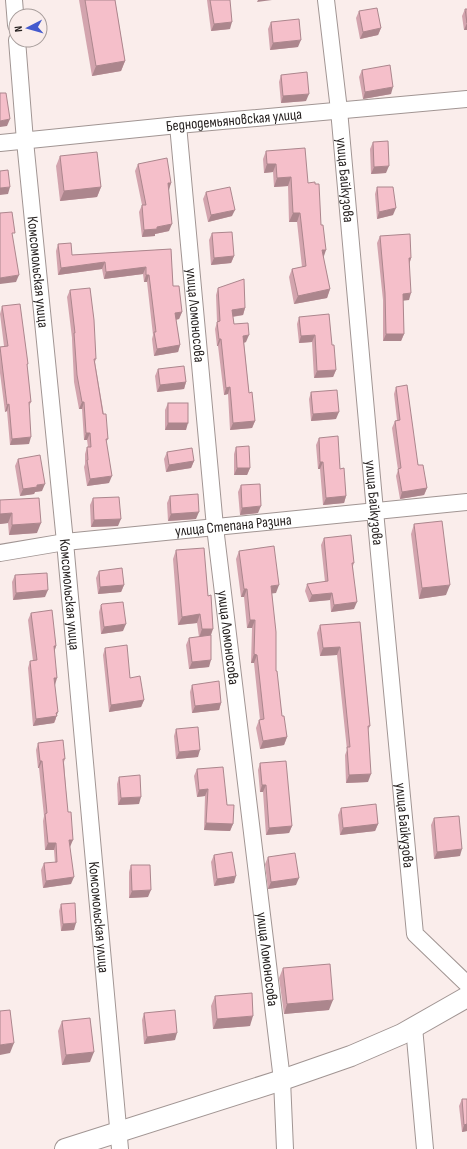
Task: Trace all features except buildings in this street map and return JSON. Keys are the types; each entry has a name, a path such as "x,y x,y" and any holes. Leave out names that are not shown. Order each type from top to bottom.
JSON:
{"street":[{"name":"улица Байкузова","path":"326,0 339,110 415,934 467,984"},
{"name":"Комсомольская улица","path":"18,48 25,141 65,542 119,1140"},
{"name":"Беднодемьяновская улица","path":"0,143 178,124 467,99"},
{"name":"улица Ломоносова","path":"178,124 215,527 282,1080 285,1149"},
{"name":"улица Степана Разина","path":"0,554 65,542 467,502"},
{"path":"65,1149 119,1140 351,1056 402,1034 467,997"},
{"path":"414,1027 425,1149"}]}
